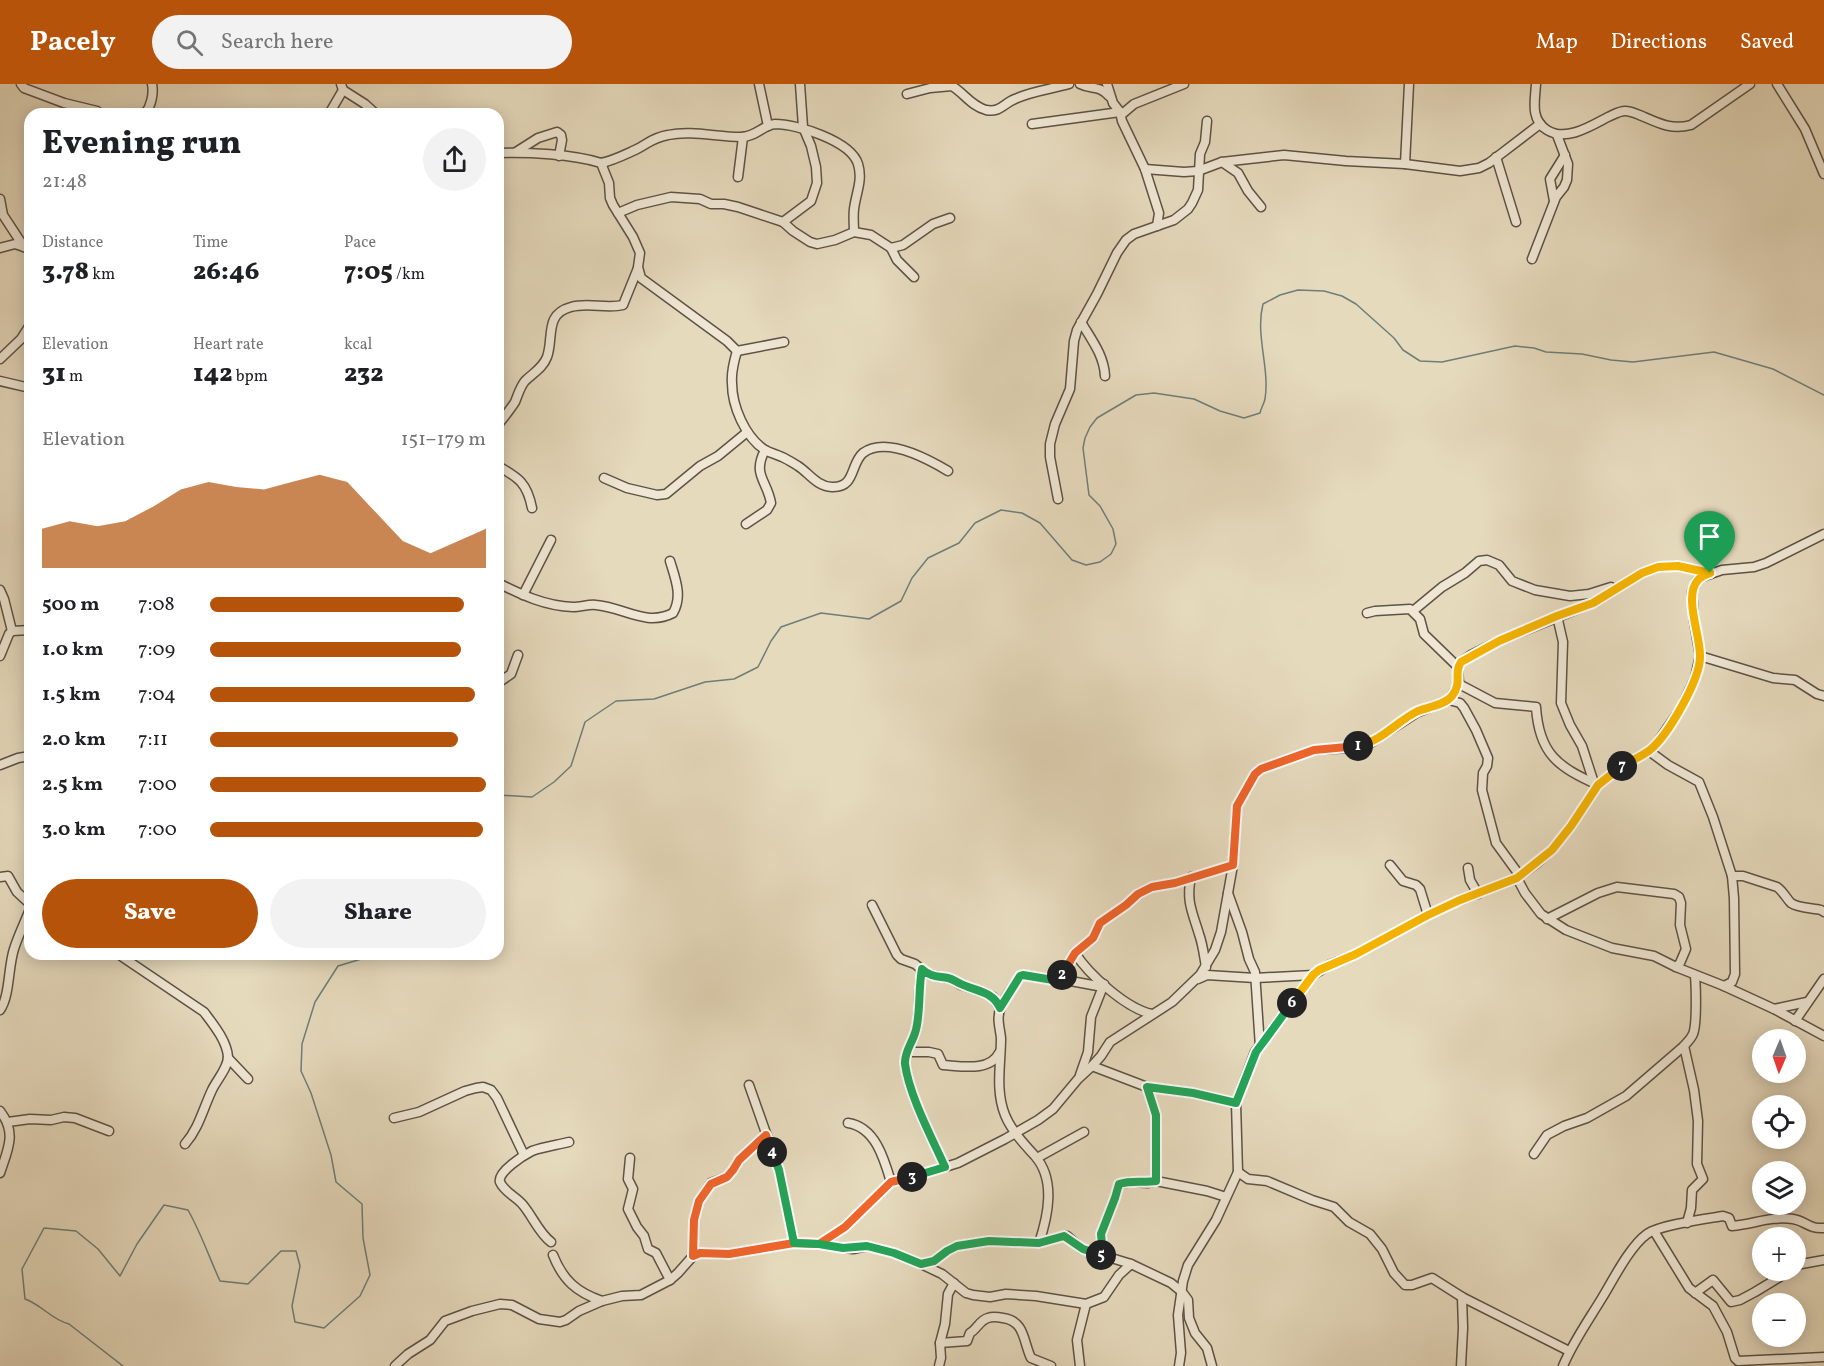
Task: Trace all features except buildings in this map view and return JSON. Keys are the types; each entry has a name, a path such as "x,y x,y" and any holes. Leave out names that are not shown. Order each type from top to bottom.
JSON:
{"street":[{"path":"21,84 24,88 63,103 84,108"},
{"path":"148,108 153,90 152,84"},
{"path":"759,84 768,126"},
{"path":"783,222 811,201 817,183 813,156 803,128 800,84"},
{"path":"907,94 930,88 952,86 975,105 986,110 993,110 1003,108 1013,99 1069,84"},
{"path":"1080,84 1101,88 1112,99"},
{"path":"1107,84 1116,109 1120,113 1145,169 1159,213 1157,226"},
{"path":"1032,124 1120,113 1134,104 1184,84"},
{"path":"1405,164 1409,84"},
{"path":"1536,84 1534,109 1536,117 1540,124 1557,135 1567,135 1585,129 1622,110 1631,111 1670,127 1679,128 1691,125 1750,84"},
{"path":"1777,84 1805,129 1824,174"},
{"path":"331,108 342,87 370,108"},
{"path":"1058,499 1050,457 1050,444 1055,424 1070,389 1074,341 1081,322 1126,240 1134,234 1174,220 1192,203 1198,190 1200,154 1205,142 1207,121"},
{"path":"504,153 559,156 601,163 637,150 651,139 670,134 743,137 755,134 774,124 803,128 838,144 858,163 861,180 854,212 854,232"},
{"path":"1145,169 1198,171 1222,162 1284,155 1405,164 1460,171 1479,168 1490,163 1540,124"},
{"path":"516,152 538,138 556,132 561,135 562,140 559,156"},
{"path":"1532,259 1554,202 1567,180 1568,164 1557,135"},
{"path":"738,177 743,137"},
{"path":"1554,202 1550,179 1565,155"},
{"path":"1496,157 1516,222"},
{"path":"1222,162 1238,173 1248,191 1261,207"},
{"path":"504,417 524,383 540,369 547,359 554,320 561,312 571,307 622,305 638,267 640,253 610,198 609,183 601,163"},
{"path":"618,213 637,205 671,196 700,199 711,204 724,204 783,222 793,231 817,244 854,232 871,235 891,248 897,260 914,277"},
{"path":"0,199 3,215 24,244"},
{"path":"891,248 903,245 933,224 950,218"},
{"path":"0,248 15,244 24,247"},
{"path":"638,267 641,278 727,341 737,351"},
{"path":"1081,322 1101,357 1105,376"},
{"path":"0,359 24,334"},
{"path":"737,351 784,342"},
{"path":"737,351 732,382 735,405 746,433 765,450 785,458 820,484 831,487 849,481 861,454 872,448 885,447 913,453 948,471"},
{"path":"0,381 24,387"},
{"path":"603,478 627,488 657,495 666,494 746,433"},
{"path":"746,524 767,510 771,503 770,494 759,469 765,450"},
{"path":"504,469 519,478 530,499 531,508"},
{"path":"1179,1366 1181,1353 1178,1316 1183,1281 1188,1265 1216,1220 1238,1173 1236,1103 1251,1062 1260,1047 1313,975 1428,915 1518,877 1552,850 1571,826 1596,784 1649,751 1681,708 1695,678 1700,656 1692,592 1699,578 1710,573 1760,565 1824,534"},
{"path":"523,595 551,540"},
{"path":"1413,611 1479,561 1487,560 1499,565 1512,581 1535,590 1570,596 1600,592 1626,583"},
{"path":"504,586 543,603 574,607 596,604 635,615 663,618 673,613 677,602 677,585 670,561"},
{"path":"1710,573 1678,566 1658,567 1642,573 1593,603 1499,641 1461,662 1458,667 1460,694 1464,708 1488,758 1483,773 1482,790 1496,843 1518,877 1525,893 1547,919 1566,930 1612,948 1654,956 1676,968 1724,986 1774,1009 1824,1036"},
{"path":"0,590 12,631"},
{"path":"1367,614 1410,609 1420,619 1424,634 1458,667"},
{"path":"1557,616 1563,642 1561,703 1582,746 1596,784"},
{"path":"0,656 9,634 12,631 24,630"},
{"path":"504,679 511,674 518,655"},
{"path":"1700,656 1773,678 1795,680 1824,696"},
{"path":"1459,684 1495,703 1536,707 1537,725 1543,743 1551,755 1571,773 1596,784"},
{"path":"819,1244 845,1227 891,1182 945,1167 986,1149 1038,1120 1053,1109 1101,1056 1110,1042 1172,1002 1194,981 1215,950 1221,932 1233,865 1237,806 1255,774 1261,769 1314,750 1349,748 1369,744 1418,712 1449,700 1459,684"},
{"path":"1449,700 1464,708"},
{"path":"1649,751 1698,782 1713,817 1732,876 1735,974 1732,982 1724,986"},
{"path":"0,765 24,757"},
{"path":"1390,864 1403,881 1416,885 1420,889 1428,915"},
{"path":"1060,979 1075,953 1093,938 1100,923 1138,894 1152,887 1175,883 1233,865"},
{"path":"1468,868 1470,880 1478,894"},
{"path":"0,877 8,876 24,900"},
{"path":"1732,876 1743,876 1777,887 1796,905 1824,912"},
{"path":"1191,877 1188,899 1191,914 1203,948 1206,966 1208,971 1215,975"},
{"path":"1547,919 1598,892 1617,887 1674,894 1679,897 1681,903 1680,925 1686,949 1676,968"},
{"path":"1227,891 1255,972 1260,1047"},
{"path":"872,905 901,959 915,964 933,976 951,979 983,992 993,997 1000,1008"},
{"path":"0,1010 6,992 14,948 24,922"},
{"path":"1075,953 1103,985 1136,1009 1152,1014"},
{"path":"127,960 204,1012 218,1033 228,1058 248,1079"},
{"path":"922,969 918,985 916,1033 907,1052 905,1063 922,1117 945,1167"},
{"path":"1039,1243 1048,1208 1046,1174 1037,1158 1006,1118 1001,1104 999,1053 1001,1038 998,1021 1000,1008 1020,976 1023,975 1103,985"},
{"path":"1194,981 1207,975 1255,978 1313,975"},
{"path":"1534,1154 1546,1135 1587,1118 1626,1096 1684,1046 1691,1038 1696,1023 1694,1018 1695,976"},
{"path":"1795,1021 1824,979"},
{"path":"1078,1079 1088,1052 1091,1017 1103,985"},
{"path":"1774,1009 1807,1002"},
{"path":"1684,1046 1694,1090 1698,1121 1697,1164 1702,1179 1692,1191 1687,1224"},
{"path":"907,1052 938,1054 943,1065 971,1066 992,1063 996,1061 999,1053"},
{"path":"185,1144 194,1134 211,1091 228,1058"},
{"path":"1092,1066 1147,1087 1193,1093 1236,1103"},
{"path":"749,1085 779,1170 794,1243"},
{"path":"393,1118 419,1112 465,1091 483,1087 490,1090 497,1098 524,1155"},
{"path":"1147,1087 1156,1115 1156,1181"},
{"path":"0,1111 8,1122 10,1132 7,1152 0,1173"},
{"path":"8,1122 30,1119 51,1120 64,1117 75,1118 109,1131"},
{"path":"848,1123 859,1125 872,1137 882,1153 891,1182"},
{"path":"1037,1158 1084,1132"},
{"path":"693,1256 694,1220 699,1201 711,1184 727,1177 739,1160 766,1135"},
{"path":"551,1242 545,1238 519,1199 507,1191 500,1182 500,1178 503,1172 524,1155 534,1150 569,1143"},
{"path":"630,1158 628,1179 633,1189 628,1209 644,1236 648,1249 656,1253 670,1280"},
{"path":"1238,1173 1248,1179 1267,1181 1334,1207 1349,1222 1370,1234 1382,1249 1394,1273 1405,1285 1432,1278 1462,1297 1569,1351"},
{"path":"1103,1255 1101,1234 1117,1187 1122,1183 1156,1181 1226,1197"},
{"path":"1563,1366 1569,1351 1638,1243 1647,1234 1723,1216 1730,1218 1732,1226 1767,1218 1803,1222 1812,1229 1824,1228"},
{"path":"1654,1231 1695,1293 1713,1306 1727,1332 1738,1361 1770,1363 1824,1357"},
{"path":"932,1265 947,1251 957,1246 989,1241 1039,1243 1064,1236 1083,1249 1131,1264 1171,1283 1182,1292 1188,1300 1189,1318 1195,1333 1207,1348 1212,1366"},
{"path":"395,1366 408,1354 430,1340 445,1321 500,1304 512,1305 539,1319 560,1322 602,1301 622,1296 640,1295 670,1280 693,1256 700,1253 729,1254 794,1243 843,1248 867,1246 894,1253 921,1264 932,1265 966,1293 973,1295 1036,1296 1086,1304 1104,1296 1119,1275 1131,1264"},
{"path":"553,1255 560,1272 570,1284 602,1301"},
{"path":"1806,1263 1824,1260"},
{"path":"1695,1293 1713,1280 1731,1302 1740,1300 1772,1281"},
{"path":"939,1366 940,1342 945,1324 948,1294 954,1283"},
{"path":"1461,1366 1462,1297"},
{"path":"1080,1366 1077,1340 1086,1304"},
{"path":"940,1342 967,1341 970,1332 977,1329 987,1318 1009,1319 1016,1322 1031,1358 1051,1366"}],"waterway":[{"path":"504,795 532,797 554,782 571,766 585,722 616,701 654,699 705,682 734,679 758,667 781,627 821,613 869,619 901,601 912,578 928,558 959,543 975,523 1001,510 1022,513 1040,523 1072,560 1086,565 1100,562 1111,554 1116,544 1113,529 1100,506 1089,495 1083,448 1090,427 1097,418 1136,395 1154,393 1194,399 1220,411 1244,418 1260,413 1266,387 1261,340 1263,304 1280,295 1298,290 1324,291 1342,296 1356,304 1394,338 1403,350 1420,361 1442,362 1515,346 1633,362 1714,352 1773,369 1824,395"},
{"path":"123,1366 69,1324 25,1299 22,1269 44,1228 76,1231 98,1249 120,1276 137,1244 164,1205 188,1210 220,1281 248,1284 281,1251 296,1251 300,1266 292,1306 295,1322 324,1328 360,1296 370,1275 363,1238 362,1204 336,1182 331,1155 311,1093 301,1071 302,1044 315,1002 338,966 358,960"}],"route":[{"path":"1710,573 1678,566 1658,567 1642,573 1593,603 1557,616 1471,655 1458,667 1459,684 1449,700 1403,720 1369,744 1349,748 1314,750 1261,769 1255,774 1237,806 1233,865 1175,883 1145,889 1100,923 1093,938 1075,953 1060,979 1020,976 1000,1008 993,997 951,979 927,974 922,969 918,985 916,1033 907,1052 905,1063 922,1117 945,1167 891,1182 845,1227 819,1244 794,1243 729,1254 700,1253 693,1256 694,1220 699,1201 711,1184 727,1177 739,1160 766,1135 779,1170 794,1243 854,1249 867,1246 894,1253 921,1264 934,1261 957,1246 989,1241 1039,1243 1067,1236 1083,1249 1103,1255 1101,1234 1119,1184 1156,1181 1156,1115 1147,1087 1193,1093 1236,1103 1256,1052 1319,970 1356,954 1460,900 1517,878 1552,850 1598,785 1622,766 1649,751 1681,708 1695,678 1700,656 1692,592 1699,578 1710,573"}]}
